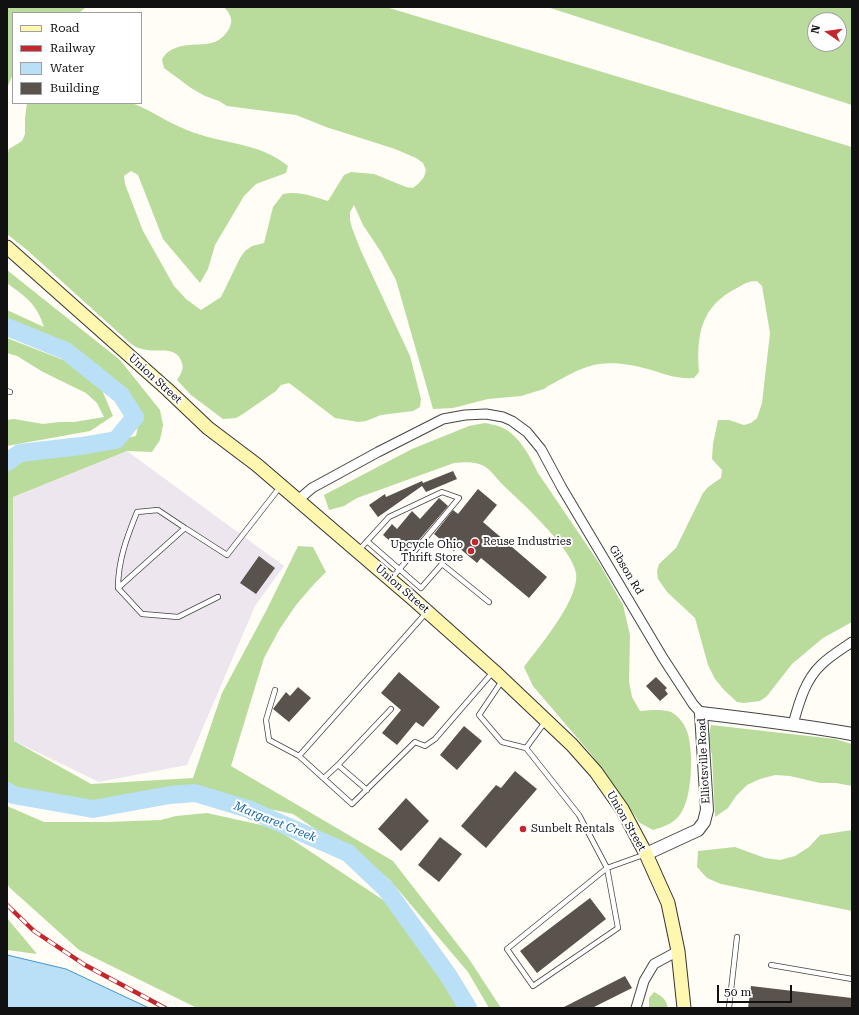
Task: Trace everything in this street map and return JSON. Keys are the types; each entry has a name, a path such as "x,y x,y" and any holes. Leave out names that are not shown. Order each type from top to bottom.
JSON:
{"main road":[{"name":"Union Street","path":"7,247 168,390 208,428 255,463 412,598 569,741 596,772 622,809 646,854 668,903 678,951 684,1008"}],"street":[{"name":"Gibson Rd","path":"298,500 312,488 436,422 454,416 486,414 499,416 512,422 527,432 541,449 562,488 674,676 701,713"},
{"path":"793,724 801,699 810,679 821,665 852,642"},
{"name":"Elliotsville Road","path":"646,854 698,830 704,822 706,810 701,713 793,724 852,734"},
{"path":"636,1008 644,981 654,964 678,951"}],"lane":[{"path":"218,597 178,617 142,614 118,588 118,571 126,540 137,512 158,510 227,555 281,485"},
{"path":"358,551 389,517 442,492 460,498 391,580"},
{"path":"118,588 185,528"},
{"path":"367,541 421,588"},
{"path":"412,598 442,564 488,602"},
{"path":"299,756 427,612"},
{"path":"498,675 479,715 502,742 526,748 579,815 607,868 618,928 533,986 507,949 607,868 646,854"},
{"path":"275,690 266,720 269,740 299,756 352,804 415,742 425,746 435,739 498,675"},
{"path":"324,778 391,709"},
{"path":"526,748 546,721"},
{"path":"338,765 367,790"},
{"path":"729,1008 737,937"},
{"path":"770,965 852,979"}],"shaded area":[{"path":"127,451 284,566 255,606 187,765 99,782 14,741 13,497"}],"green space":[{"path":"7,7 86,7 80,12 12,12 12,76 7,88"},
{"path":"224,7 386,7 852,147 852,622 823,638 792,664 767,696 760,701 744,703 737,702 715,679 708,665 695,618 667,592 658,579 657,571 659,564 676,548 703,493 708,487 721,478 722,470 712,459 713,444 718,420 729,420 744,425 751,423 757,418 762,403 770,333 762,286 757,281 746,283 725,295 708,313 700,334 698,359 699,372 694,378 676,377 626,364 610,363 582,369 544,389 521,396 488,399 453,408 433,409 396,280 381,252 363,225 354,205 350,212 352,228 361,251 410,356 421,399 420,407 413,411 381,415 366,421 358,422 335,418 289,383 281,385 276,391 236,418 223,419 191,395 177,380 183,367 180,358 176,354 168,351 144,350 132,344 27,250 7,234 7,155 9,149 22,141 25,134 27,104 134,104 187,130 200,135 265,152 288,166 286,173 256,184 244,196 215,245 208,269 200,283 163,239 138,175 131,171 124,176 125,184 143,231 174,286 186,299 201,310 221,297 245,251 252,246 264,243 273,207 283,194 300,194 328,201 344,175 351,172 374,174 406,187 413,188 419,183 424,177 426,170 423,163 416,158 395,149 326,127 296,115 227,106 191,88 164,68 162,60 166,54 173,49 185,45 212,43 224,36 229,29 231,22 230,14"},
{"path":"547,7 852,7 852,105"},
{"path":"7,270 120,360 160,410 163,425 160,440 152,452 127,451 13,497 14,741 91,784 193,778 222,693 266,611 298,546 313,547 326,572 296,605 279,630 264,658 231,766 393,861 469,959 501,1008 489,1008 468,972 389,879 293,814 222,799 193,791 107,806 32,794 7,782 7,468 18,463 57,452 136,436 139,420 137,404 98,365 7,320 7,310 44,327 34,306 7,283"},
{"path":"7,338 66,361 80,369 102,390 113,416 90,431 7,446 7,420 14,419 43,424 74,422 104,417 97,403 86,393 43,372 17,356 7,353"},
{"path":"485,423 499,426 519,441 538,473 599,563 623,605 630,635 629,682 632,697 640,711 660,710 671,712 677,716 685,727 688,735 691,757 689,790 687,800 679,816 667,825 653,830 640,823 591,754 533,686 524,667 565,609 576,584 576,573 566,551 556,539 489,470 476,463 454,463 357,498 344,506 329,510 324,495 412,449 469,426"},
{"path":"711,725 835,739 852,744 852,786 836,783 820,783 790,776 775,775 760,779 747,785 736,796 728,808 715,817 712,755 708,740"},
{"path":"7,806 44,822 161,820 176,816 207,813 275,828 392,906 466,1008 197,1008 79,950 10,888 7,884"},
{"path":"852,830 852,911 721,884 707,878 697,867 698,851 735,847 765,858 780,860 795,856 809,847 820,835"},
{"path":"7,918 37,954 7,950"},
{"path":"654,992 663,998 668,1008 649,1008 649,998"}],"water":[{"path":"7,955 66,969 149,1008 7,1008"}],"building":[{"path":"453,471 457,479 426,492 422,486 378,517 369,505 385,494 386,497 422,481 423,483"},
{"name":"Reuse Industries","path":"478,489 497,505 483,522 547,577 529,598 481,558 477,563 458,547 454,551 434,534 453,510 458,514"},
{"path":"439,498 448,506 406,555 383,535 392,524 397,529 412,511 420,519"},
{"path":"259,556 275,568 256,594 240,583"},
{"path":"399,672 440,707 423,727 416,722 397,745 382,733 401,710 381,693"},
{"path":"656,677 667,688 665,690 668,694 660,701 646,686"},
{"path":"298,687 311,698 289,722 273,709 286,692 290,696"},
{"path":"464,726 482,741 457,770 440,755"},
{"path":"515,771 537,789 486,848 461,826 496,785 501,788"},
{"path":"406,798 429,821 401,851 378,829"},
{"path":"440,837 462,854 439,882 418,865"},
{"path":"590,898 606,919 537,973 520,951"},
{"path":"625,976 632,988 592,1008 562,1008"},
{"path":"751,986 852,998 852,1008 748,1008"}],"waterway":[{"name":"Margaret Creek","path":"7,327 66,351 121,395 135,417 116,440 81,446 20,453 7,462"},
{"name":"Margaret Creek","path":"7,791 13,795 93,809 170,795 195,793 248,809 348,853 386,889 448,975 468,1008"}],"railway":[{"path":"7,905 34,931 85,965 165,1008"}],"place":[{"name":"Reuse Industries","path":"475,542"},
{"name":"Upcycle Ohio Thrift Store","path":"471,551"},
{"name":"Sunbelt Rentals","path":"523,829"}]}
